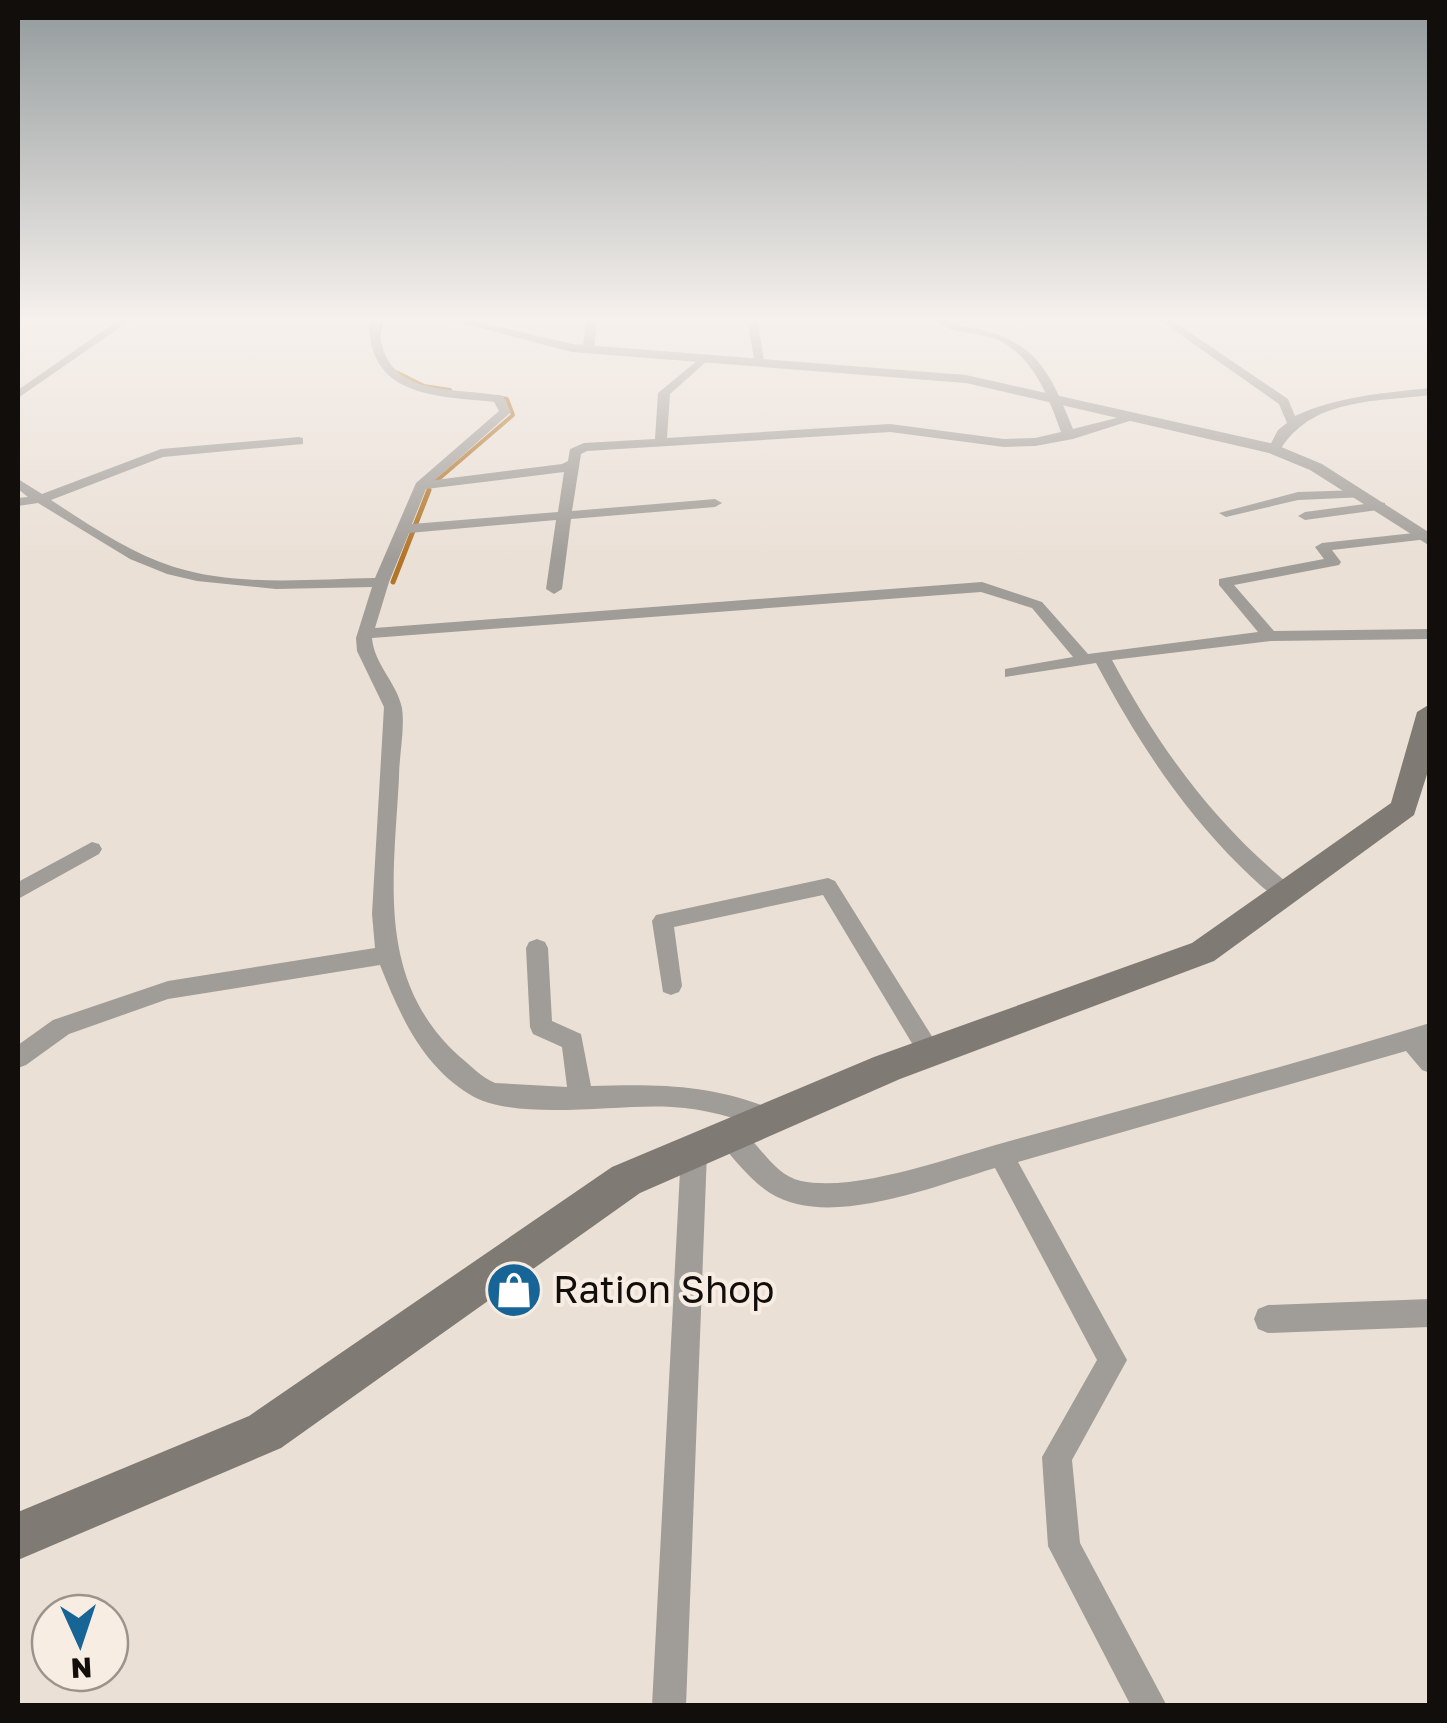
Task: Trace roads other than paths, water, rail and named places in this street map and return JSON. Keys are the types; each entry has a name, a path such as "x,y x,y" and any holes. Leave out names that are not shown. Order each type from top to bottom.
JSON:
{"main road":[{"path":"18,1536 265,1432 626,1180 930,1053 1203,952 1404,808 1430,712"}],"street":[{"path":"488,399 503,402 505,412 497,423 434,470 421,486 381,582 365,634 365,651 394,707 382,914 387,955 413,1019 430,1044 476,1086 515,1097 717,1099 744,1106 768,1120"},
{"path":"661,439 664,399"},
{"path":"1280,399 1291,420"},
{"path":"1274,449 1278,435 1291,420 1317,409 1377,399"},
{"path":"1056,400 1274,449 1316,467 1426,539"},
{"path":"1056,400 1069,436"},
{"path":"554,589 571,466 574,452 584,447 661,439 890,428 1004,443 1069,436 1136,418"},
{"path":"18,502 42,499 160,453 299,441"},
{"path":"421,486 571,466"},
{"path":"18,482 146,562 173,572 241,581 381,582"},
{"path":"1226,512 1298,496 1360,494"},
{"path":"402,529 715,503"},
{"path":"1305,516 1380,506"},
{"path":"1268,635 1224,582 1334,562 1322,547 1426,539"},
{"path":"365,634 982,587 1037,606 1092,658 1160,764 1241,855 1284,892"},
{"path":"1011,673 1268,635 1356,630 1430,634"},
{"path":"18,891 92,849"},
{"path":"671,986 663,921 828,886 930,1053"},
{"path":"537,948 541,1027 573,1042 582,1098"},
{"path":"18,1058 61,1027 168,990 387,955"},
{"path":"730,1136 765,1174 796,1192 826,1196 1001,1155 1284,1079 1420,1036 1430,1063"},
{"path":"669,1706 694,1152"},
{"path":"1001,1155 1113,1360 1057,1457 1064,1546 1150,1706"},
{"path":"1268,1319 1430,1314"}],"waterway":[{"path":"434,483 513,415 507,399"},
{"path":"433,484 437,481"},
{"path":"393,582 429,490"}],"place":[{"name":"Ration Shop","path":"514,1290"}]}
